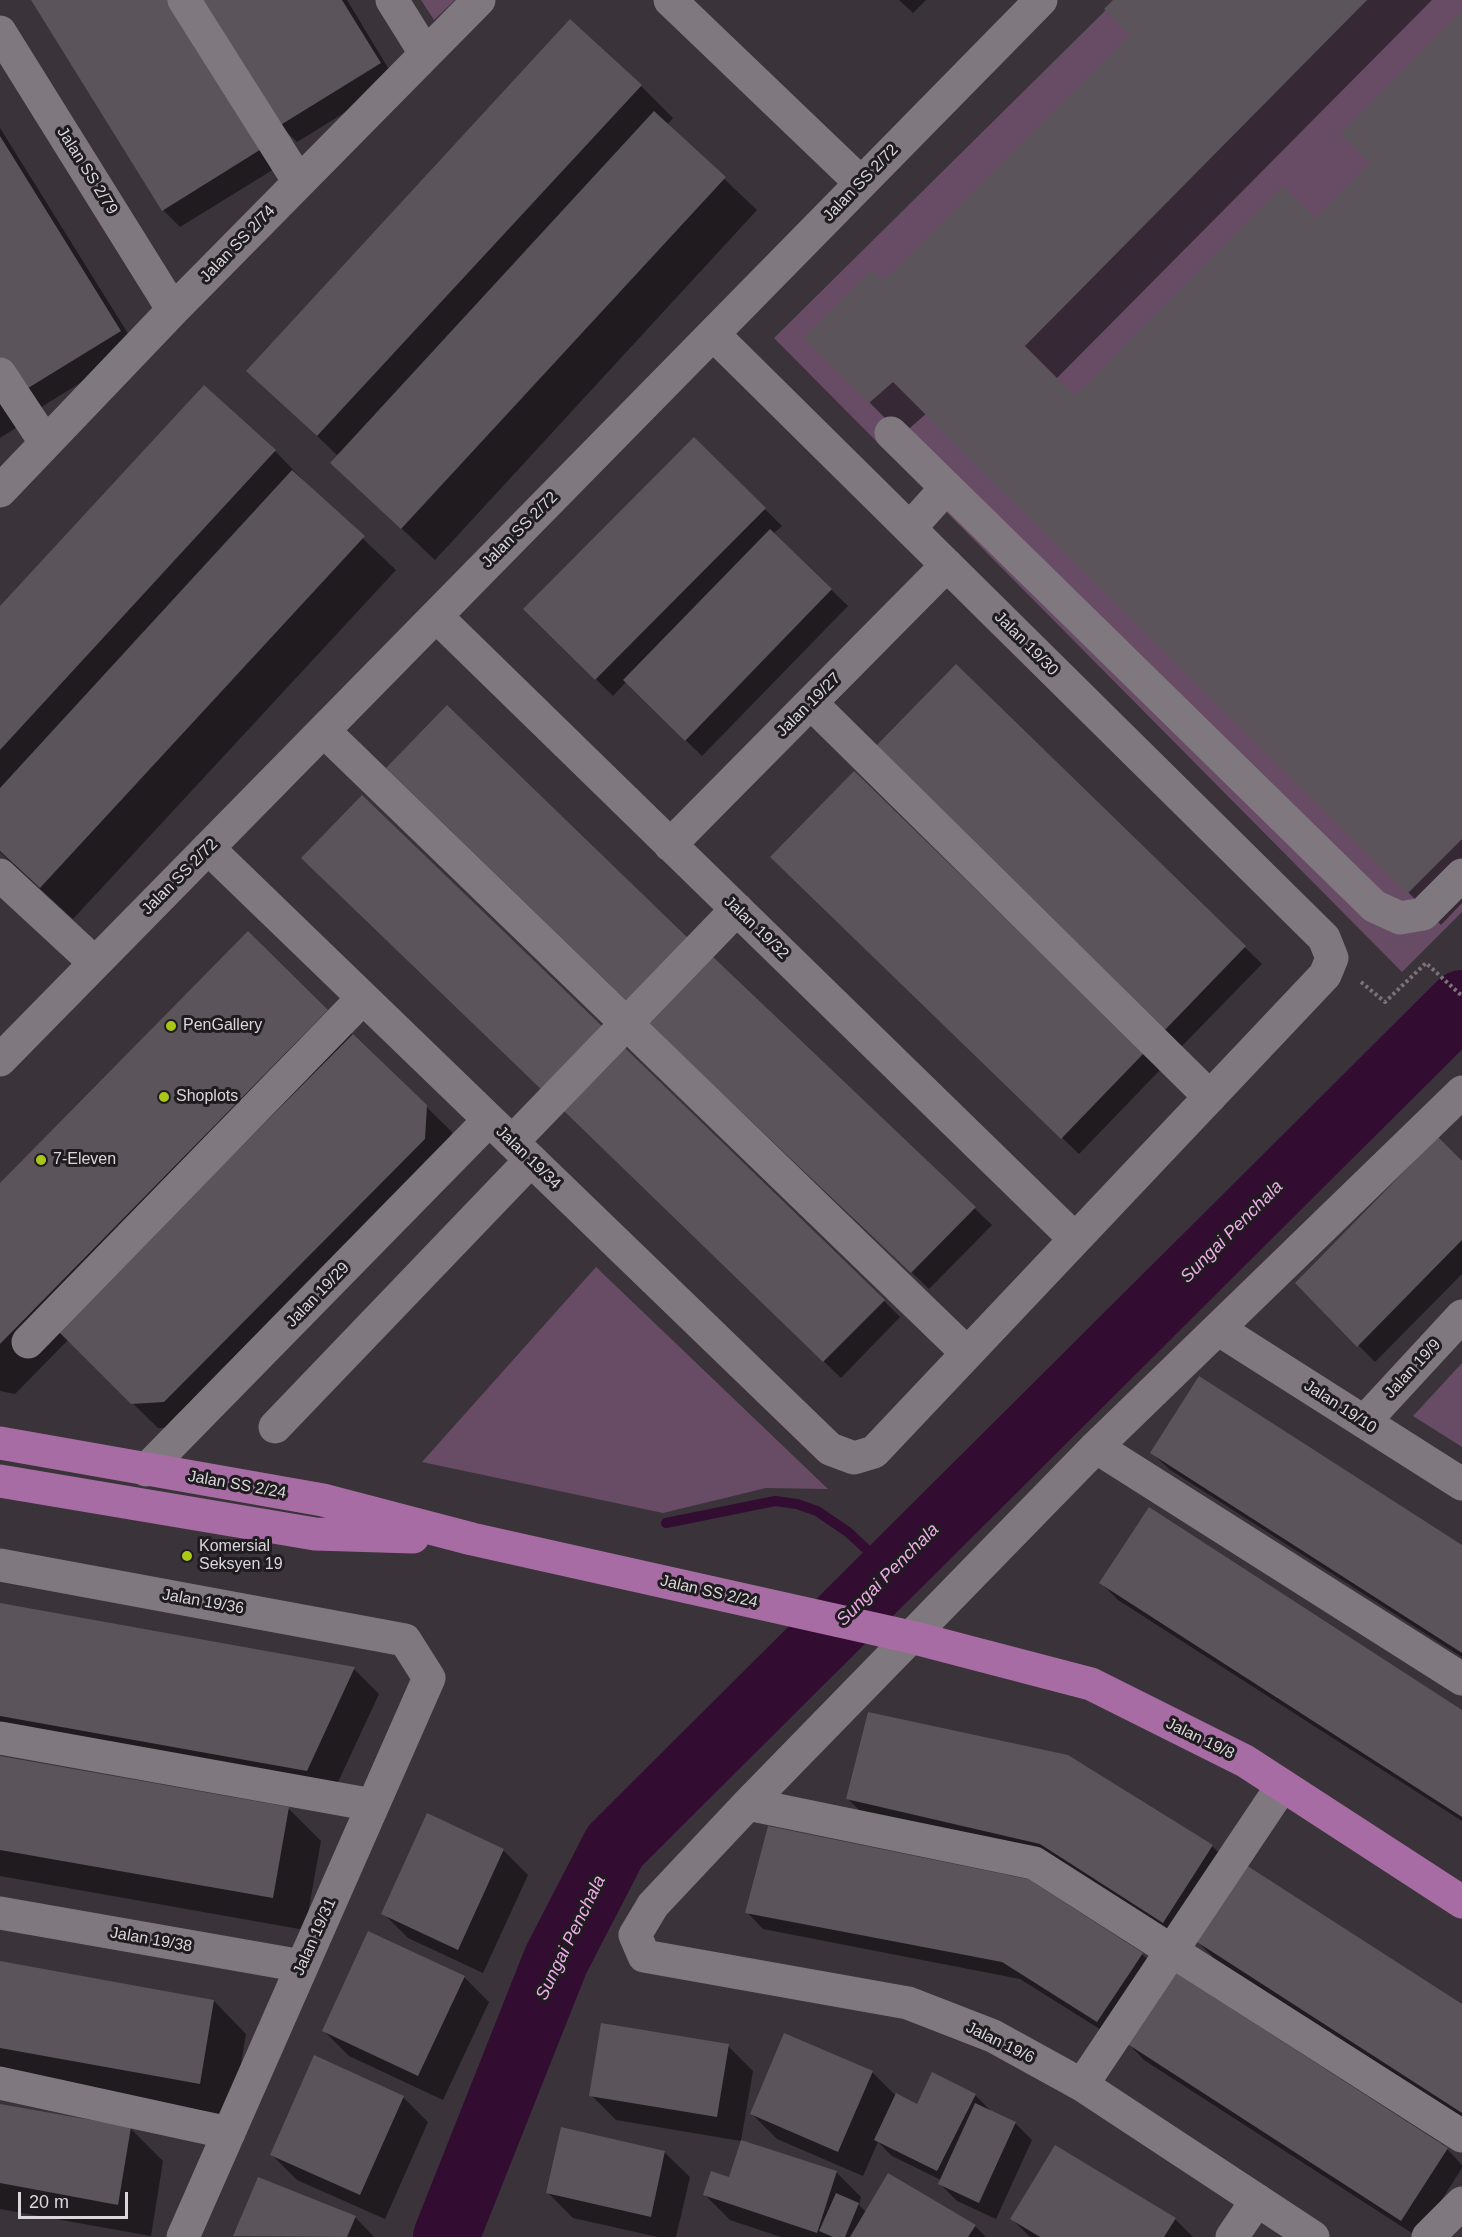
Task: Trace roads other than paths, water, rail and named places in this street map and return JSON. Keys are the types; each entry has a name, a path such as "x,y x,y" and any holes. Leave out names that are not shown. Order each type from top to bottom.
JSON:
{"main road":[{"name":"Jalan SS 2/24","path":"0,1443 323,1500 472,1539 902,1635"},
{"name":"Jalan SS 2/24","path":"0,1481 315,1534 472,1539"},
{"name":"Jalan 19/8","path":"902,1635 1090,1684 1245,1761 1462,1902"}],"street":[{"path":"184,0 299,182"},
{"path":"392,0 425,53"},
{"name":"Jalan SS 2/74","path":"0,491 173,310 479,0"},
{"path":"670,0 861,183"},
{"name":"Jalan SS 2/72","path":"0,1060 1041,0"},
{"name":"Jalan SS 2/79","path":"0,32 173,310"},
{"name":"Jalan 19/30","path":"713,334 1324,938 1332,958 1325,975 1209,1097"},
{"path":"0,374 45,442"},
{"path":"891,433 1374,906 1400,918 1423,914 1462,875"},
{"path":"909,528 946,488"},
{"name":"Jalan 19/27","path":"670,845 947,566"},
{"name":"Jalan 19/32","path":"436,616 1075,1239"},
{"path":"324,731 967,1353 1209,1097 811,703"},
{"name":"Jalan 19/34","path":"208,848 830,1449 854,1458 874,1452 967,1353"},
{"path":"0,875 95,963"},
{"path":"274,1426 510,1141 737,909"},
{"path":"28,1342 363,998"},
{"path":"747,1804 902,1635 1462,1092"},
{"name":"Jalan 19/29","path":"146,1470 510,1141"},
{"name":"Jalan 19/9","path":"1364,1422 1462,1316"},
{"name":"Jalan 19/10","path":"1218,1329 1462,1484"},
{"path":"1096,1447 1462,1679"},
{"name":"Jalan 19/36","path":"0,1565 405,1640"},
{"name":"Jalan 19/31","path":"183,2237 429,1678 405,1640"},
{"path":"0,1738 373,1805"},
{"path":"1082,2085 1282,1786"},
{"path":"747,1804 1034,1863 1462,2136"},
{"name":"Jalan 19/6","path":"747,1804 653,1905 635,1935 644,1956 908,2003 993,2036 1082,2085 1313,2237"},
{"name":"Jalan 19/38","path":"0,1913 302,1966"},
{"path":"0,2083 229,2133"},
{"path":"1232,2237 1257,2200"},
{"path":"1428,2237 1462,2203"}],"waterway":[{"name":"Sungai Penchala","path":"446,2237 556,1960 615,1846 1462,1003"},
{"path":"666,1523 775,1501 797,1504 817,1511 848,1532 891,1572"}],"place":[{"name":"PenGallery","path":"171,1026"},
{"name":"Shoplots","path":"164,1097"},
{"name":"7-Eleven","path":"41,1160"},
{"name":"Komersial Seksyen 19","path":"187,1556"}]}
